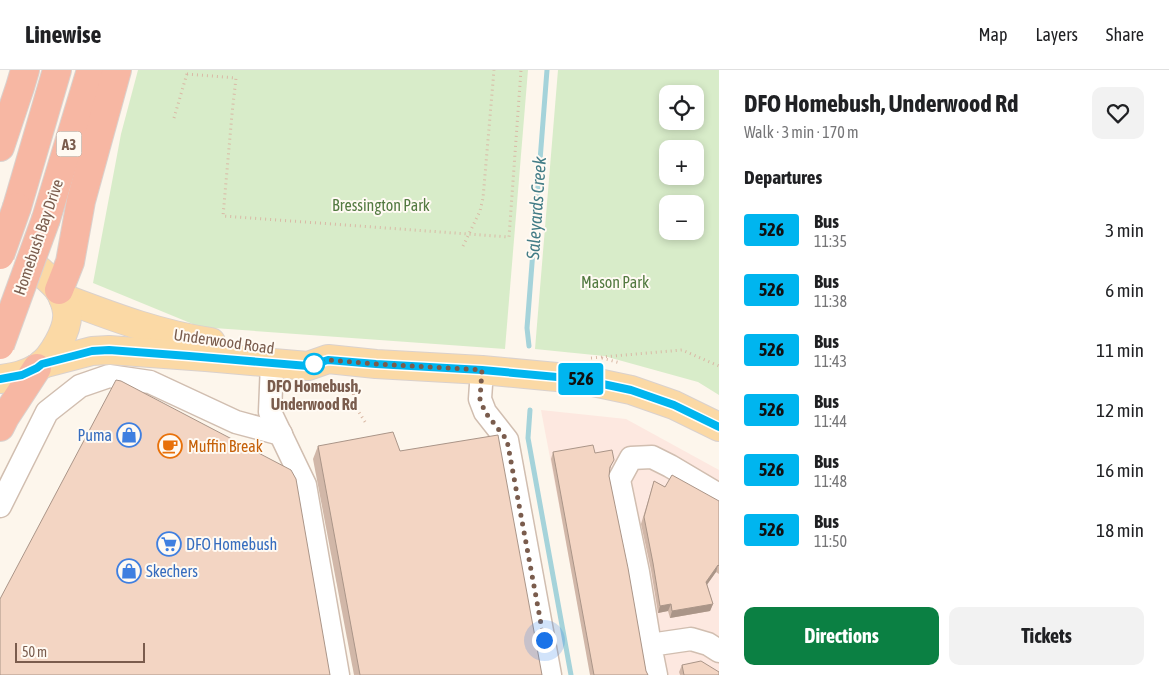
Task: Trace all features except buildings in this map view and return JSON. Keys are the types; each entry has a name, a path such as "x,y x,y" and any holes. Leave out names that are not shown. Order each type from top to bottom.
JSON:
{"highway":[{"name":"Homebush Bay Drive","path":"0,255 17,207 57,70"},
{"name":"Homebush Bay Drive","path":"0,345 46,219 92,70"},
{"path":"61,294 70,262 81,201 117,70"},
{"path":"0,147 23,78"},
{"path":"0,426 40,366"}],"main road":[{"path":"0,125 23,78"},
{"path":"40,271 61,294 67,312 64,330 59,342 40,366"},
{"name":"Underwood Road","path":"61,294 160,332 223,344 312,351 328,360"},
{"name":"Underwood Road","path":"1,379 22,375 40,366 92,351 109,350 308,366 328,360 482,370 579,379 631,390 674,405 719,427"}],"lane":[{"path":"272,363 270,412 305,485 338,675"},
{"path":"482,370 480,399 485,412 507,440 550,675"},
{"path":"0,506 47,412 80,386 109,376 150,382 236,422 281,434"},
{"path":"656,675 638,572 619,480 631,458 652,457 719,495"},
{"path":"650,645 690,639 708,644 719,651"}],"path":[{"path":"463,246 480,211 483,198 494,70"},
{"path":"174,118 188,72 236,78 223,216 509,237 521,70"},
{"path":"599,357 682,350 719,366"},
{"path":"352,384 355,406 367,425"}],"shaded area":[{"path":"541,410 626,419 719,470 719,675 591,675"}],"green space":[{"name":"Bressington Park","path":"138,70 528,70 505,349 200,327 93,283 121,134"},
{"name":"Mason Park","path":"558,70 719,70 719,395 698,382 604,356 535,349"}],"waterway":[{"name":"Saleyards Creek","path":"529,346 527,328 547,70"},
{"name":"Saleyards Creek","path":"530,410 528,438 571,675"}],"bus line":[{"name":"526","path":"0,379 22,375 42,364 92,351 109,350 308,366 328,360 482,370 579,379 631,390 674,405 719,427"}],"place":[{"name":"DFO Homebush, Underwood Rd","path":"314,364"},
{"name":"Puma","path":"129,435"},
{"name":"Muffin Break","path":"170,446"},
{"name":"DFO Homebush","path":"169,544"},
{"name":"Skechers","path":"129,571"}],"route":[{"path":"314,364 328,360 482,370 480,399 485,412 507,440 544,640"}]}
